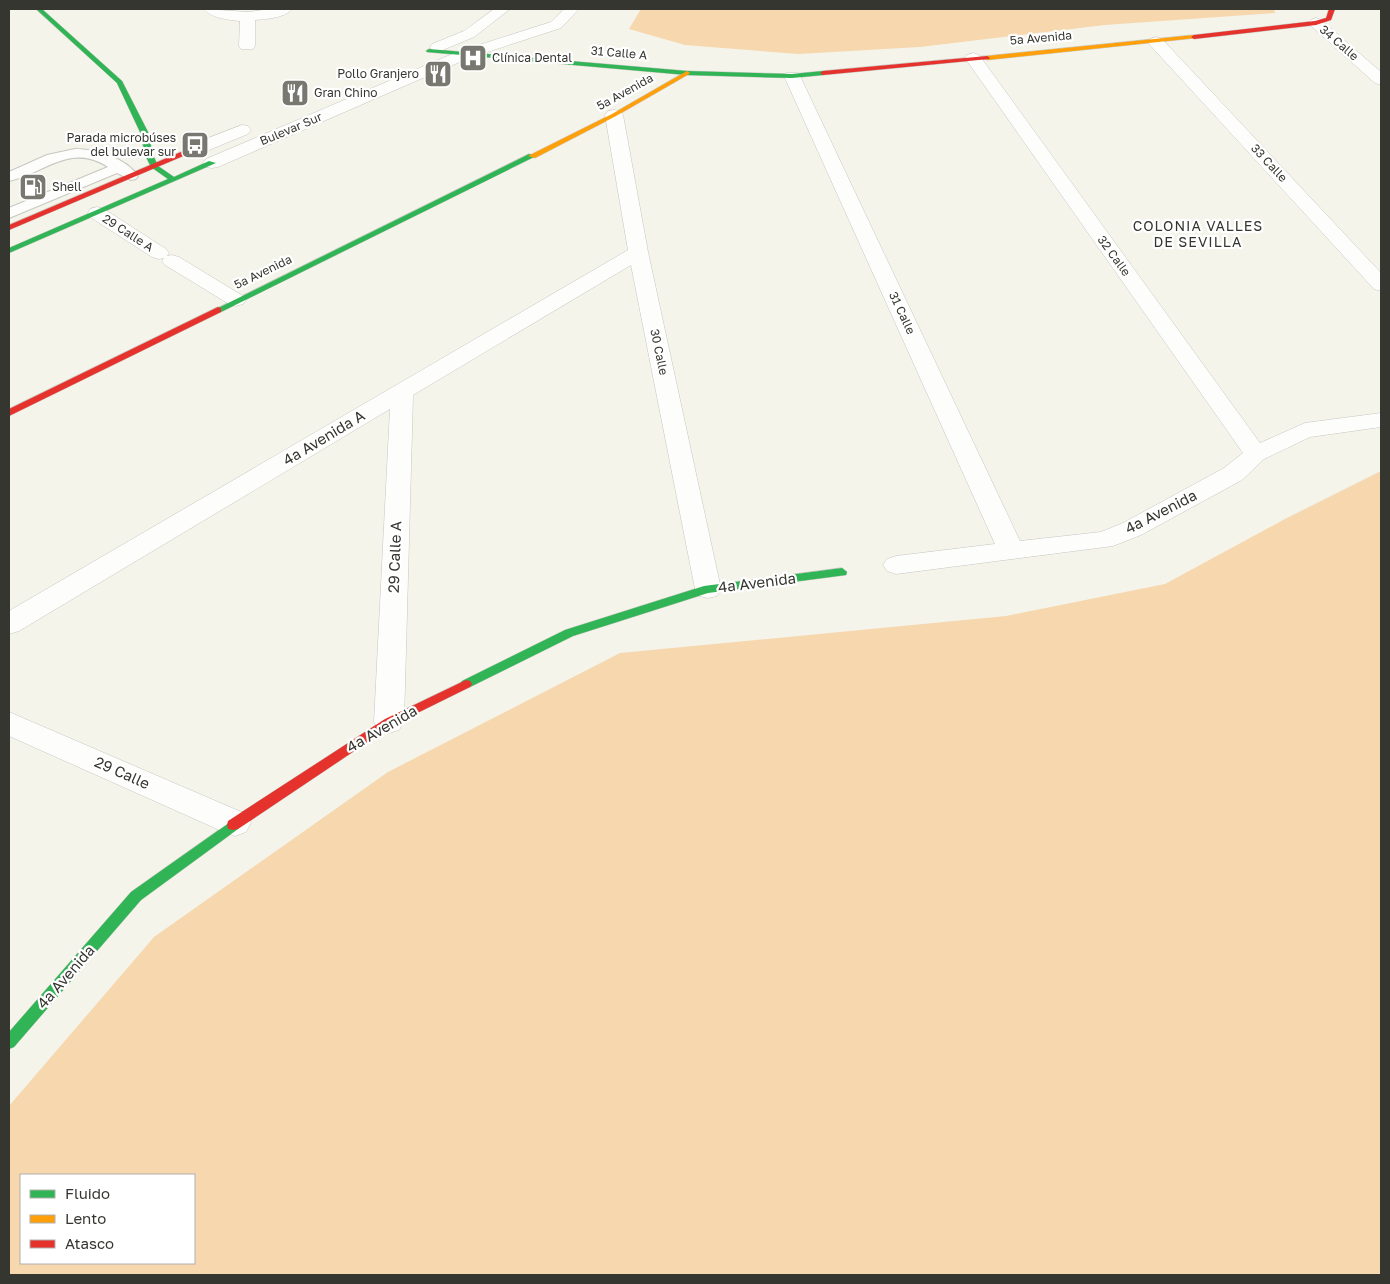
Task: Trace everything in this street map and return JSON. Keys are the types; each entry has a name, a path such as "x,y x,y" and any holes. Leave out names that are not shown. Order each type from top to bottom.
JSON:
{"street":[{"path":"39,9 120,82 144,132 149,155 155,166 173,179"},
{"path":"211,9 219,13 248,16 282,10"},
{"path":"411,58 469,34 503,9"},
{"name":"Bulevar Sur","path":"9,251 463,54 494,46 556,25 572,9"},
{"name":"34 Calle","path":"1316,23 1328,20 1332,9"},
{"path":"247,46 248,16"},
{"name":"34 Calle","path":"1316,23 1381,80"},
{"name":"5a Avenida","path":"9,413 614,115 687,73 792,76 1156,42 1316,23"},
{"name":"33 Calle","path":"1156,42 1381,285"},
{"name":"31 Calle A","path":"429,51 687,73"},
{"name":"32 Calle","path":"973,58 1256,454"},
{"name":"31 Calle","path":"792,76 1011,550"},
{"name":"30 Calle","path":"614,115 638,252 708,589"},
{"name":"Bulevar Sur","path":"9,228 155,166 185,147 258,124"},
{"path":"144,132 159,136"},
{"path":"185,147 212,163"},
{"name":"29 Calle A","path":"98,213 236,300"},
{"name":"4a Avenida A","path":"9,624 638,252"},
{"name":"29 Calle A","path":"389,722 402,392"},
{"name":"4a Avenida","path":"896,565 1104,540 1132,529 1233,474 1256,454 1305,430 1381,420"},
{"name":"4a Avenida","path":"9,1042 136,896 235,822 389,722 569,633 708,589 842,572"},
{"name":"29 Calle","path":"9,723 235,822"}],"lane":[{"path":"9,177 55,157 75,153 98,156 131,176"},
{"path":"9,213 117,168"}],"shaded area":[{"path":"641,9 1274,9 1275,13 1105,25 920,47 798,54 685,45 629,29"},
{"path":"1381,471 1381,1275 9,1275 9,1106 154,937 388,772 620,653 1006,616 1165,584 1285,519"}],"traffic: fast":[{"path":"39,9 120,82 144,132 149,155 155,167 173,179"},
{"path":"429,51 687,73 792,76 823,73"},
{"path":"218,310 532,156"},
{"path":"9,251 212,163"},
{"path":"466,684 569,633 708,589 842,572"},
{"path":"9,1042 136,896 233,825"}],"traffic: slow":[{"path":"987,58 1194,37"},
{"path":"532,156 614,115 687,73"}],"traffic: jam":[{"path":"1194,37 1316,23 1329,19 1332,9"},
{"path":"823,73 987,58"},
{"path":"9,228 191,151"},
{"path":"9,413 218,310"},
{"path":"233,825 389,722 466,684"}],"place":[{"name":"Clínica Dental","path":"473,58"},
{"name":"Pollo Granjero","path":"438,74"},
{"name":"Gran Chino","path":"295,93"},
{"name":"Parada microbúses del bulevar sur","path":"195,145"},
{"name":"Shell","path":"33,187"}],"district":[{"name":"COLONIA VALLES DE SEVILLA","path":"1198,234"}]}
